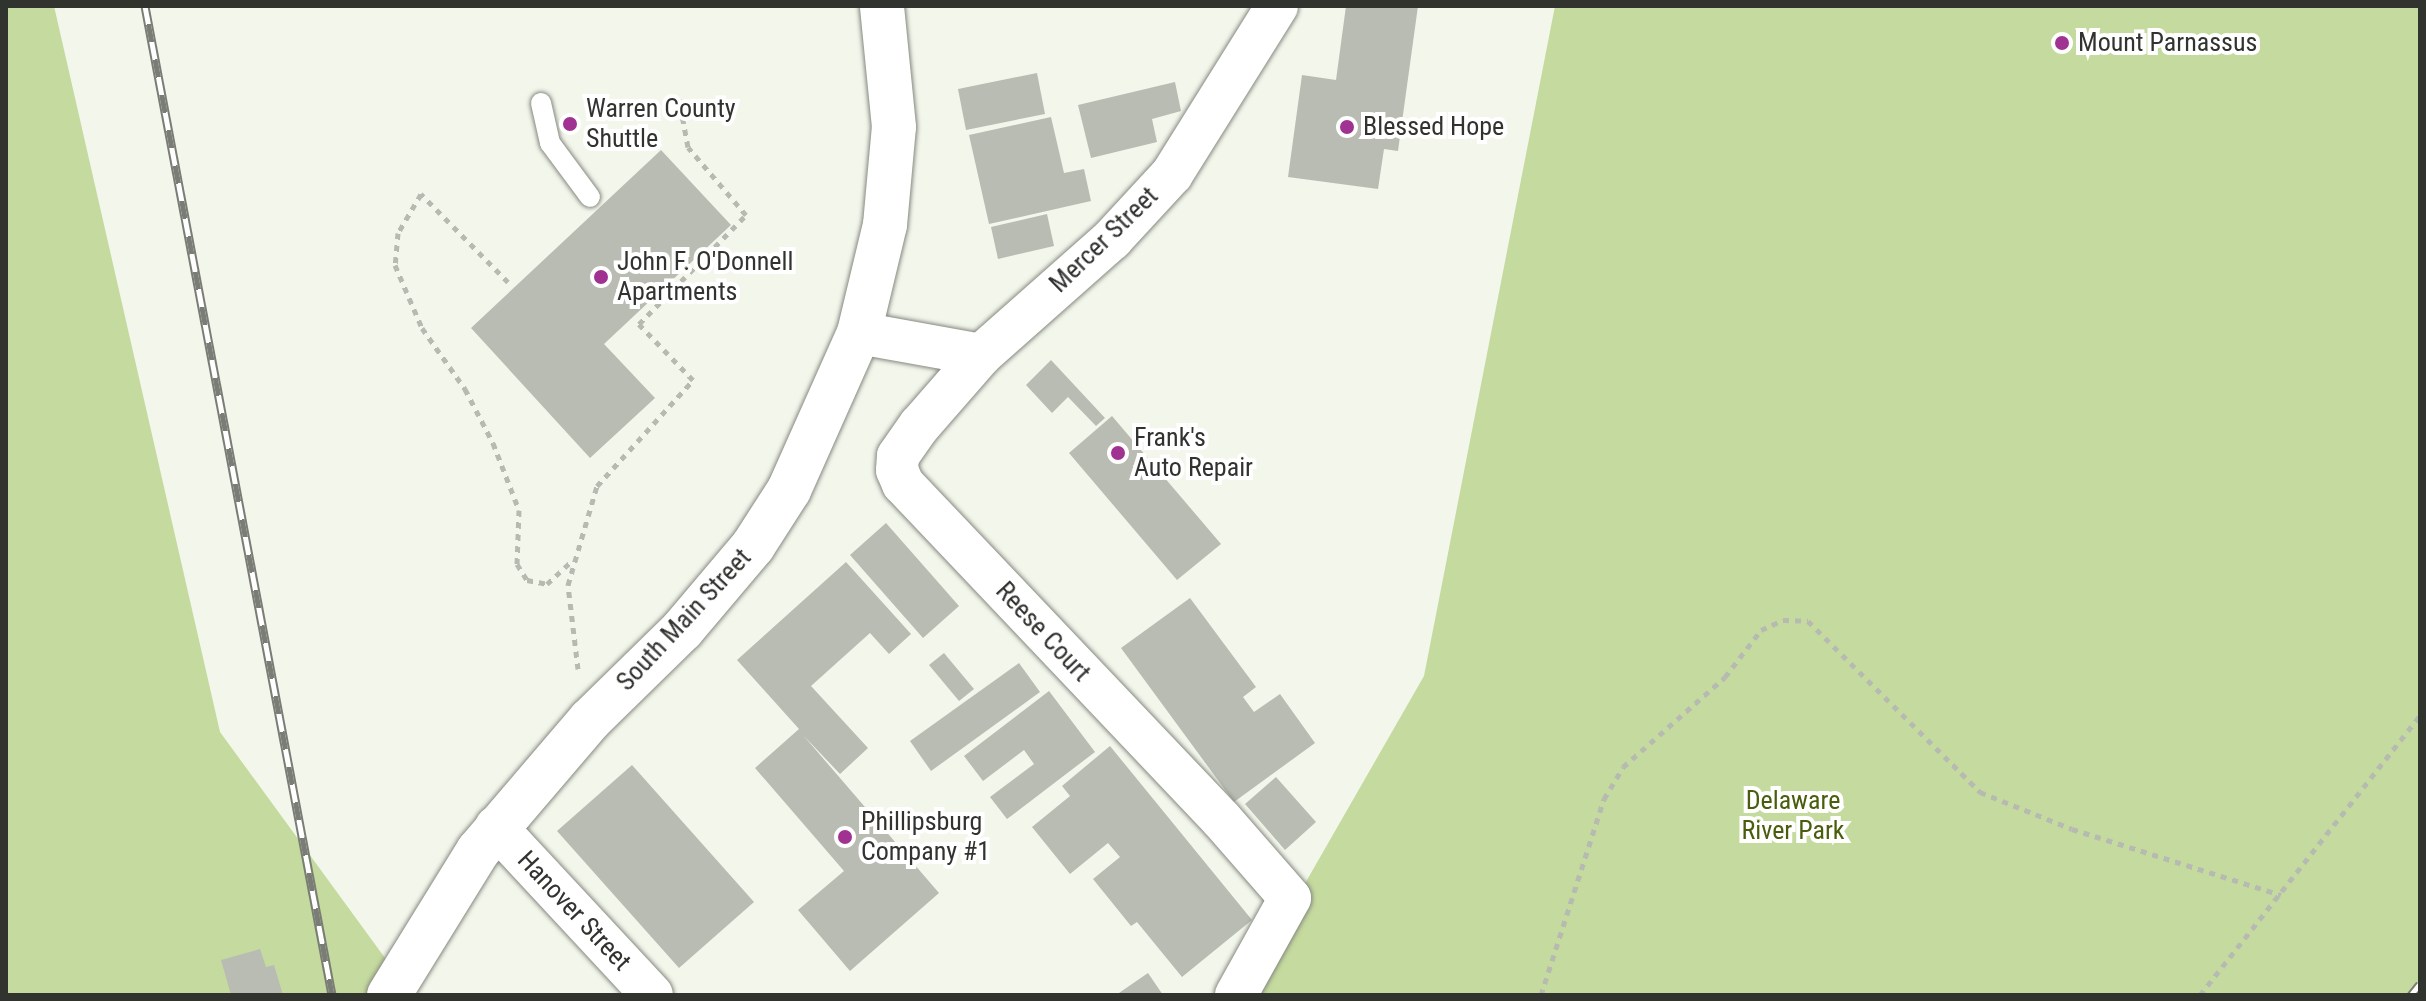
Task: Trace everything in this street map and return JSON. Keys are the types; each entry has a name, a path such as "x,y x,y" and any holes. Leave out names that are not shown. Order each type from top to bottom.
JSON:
{"main road":[{"name":"South Main Street","path":"389,995 428,928 496,827 590,720 682,630 753,546 789,490 859,333 885,225 894,127 882,6"}],"street":[{"name":"Mercer Street","path":"981,355 1112,239 1172,174 1277,6"},
{"path":"859,333 981,355"},
{"name":"Reese Court","path":"981,355 898,456 903,484 1290,898 1236,995"},
{"name":"Hanover Street","path":"496,827 652,995"}],"lane":[{"path":"541,103 550,143 590,197"}],"path":[{"path":"578,669 568,585 572,562 597,486 693,380 639,324 746,215 688,147 679,99"},
{"path":"508,282 421,194 398,233 395,265 422,328 465,389 493,443 519,510 517,564 527,580 547,584 572,562"},
{"path":"1541,995 1604,799 1623,767 1725,677 1761,630 1783,620 1808,621 1980,792 2072,829 2281,895"},
{"path":"2200,995 2420,715"}],"green space":[{"path":"6,6 54,6 220,732 412,995 6,994"},
{"name":"Delaware River Park","path":"1555,6 2420,6 2420,995 1241,995 1424,676"}],"building":[{"path":"1346,6 1418,6 1398,151 1384,149 1378,189 1288,177 1302,75 1336,80"},
{"path":"1037,73 1045,114 966,130 958,89"},
{"path":"1175,82 1181,111 1152,119 1157,142 1091,158 1078,105"},
{"path":"1051,117 1064,173 1084,169 1091,201 989,224 969,135"},
{"name":"John F. O'Donnell Apartments","path":"661,150 731,225 604,344 655,398 590,458 471,328"},
{"path":"1047,214 1054,246 998,259 991,227"},
{"path":"1051,360 1105,418 1096,426 1068,397 1052,413 1026,385"},
{"path":"1112,416 1221,544 1177,580 1069,453"},
{"path":"886,523 959,606 923,638 850,555"},
{"path":"846,562 911,634 889,654 870,633 811,686 868,748 840,774 803,735 939,893 850,971 798,910 844,871 755,768 799,729 737,660"},
{"path":"1190,598 1256,687 1243,697 1254,712 1280,694 1315,743 1234,802 1121,648"},
{"path":"944,653 974,689 959,701 929,665"},
{"path":"1019,663 1040,692 931,771 910,741"},
{"path":"1049,691 1095,752 1007,819 990,797 1034,764 1024,750 983,781 964,756"},
{"path":"1110,746 1252,920 1182,977 1137,922 1131,926 1093,879 1120,857 1108,843 1070,874 1032,827 1070,796 1062,786"},
{"path":"632,765 754,902 679,968 557,831"},
{"path":"1276,777 1316,822 1285,850 1245,804"},
{"path":"260,949 266,967 274,965 283,995 231,995 221,960"},
{"path":"1148,973 1163,995 1116,995"}],"railway":[{"path":"145,6 332,995"},
{"path":"2411,995 2420,984"}],"place":[{"name":"Mount Parnassus","path":"2062,43"},
{"name":"Warren County Shuttle","path":"570,124"},
{"name":"Blessed Hope","path":"1347,127"},
{"name":"John F. O'Donnell Apartments","path":"601,277"},
{"name":"Frank's Auto Repair","path":"1118,453"},
{"name":"Phillipsburg Company #1","path":"845,837"}]}
